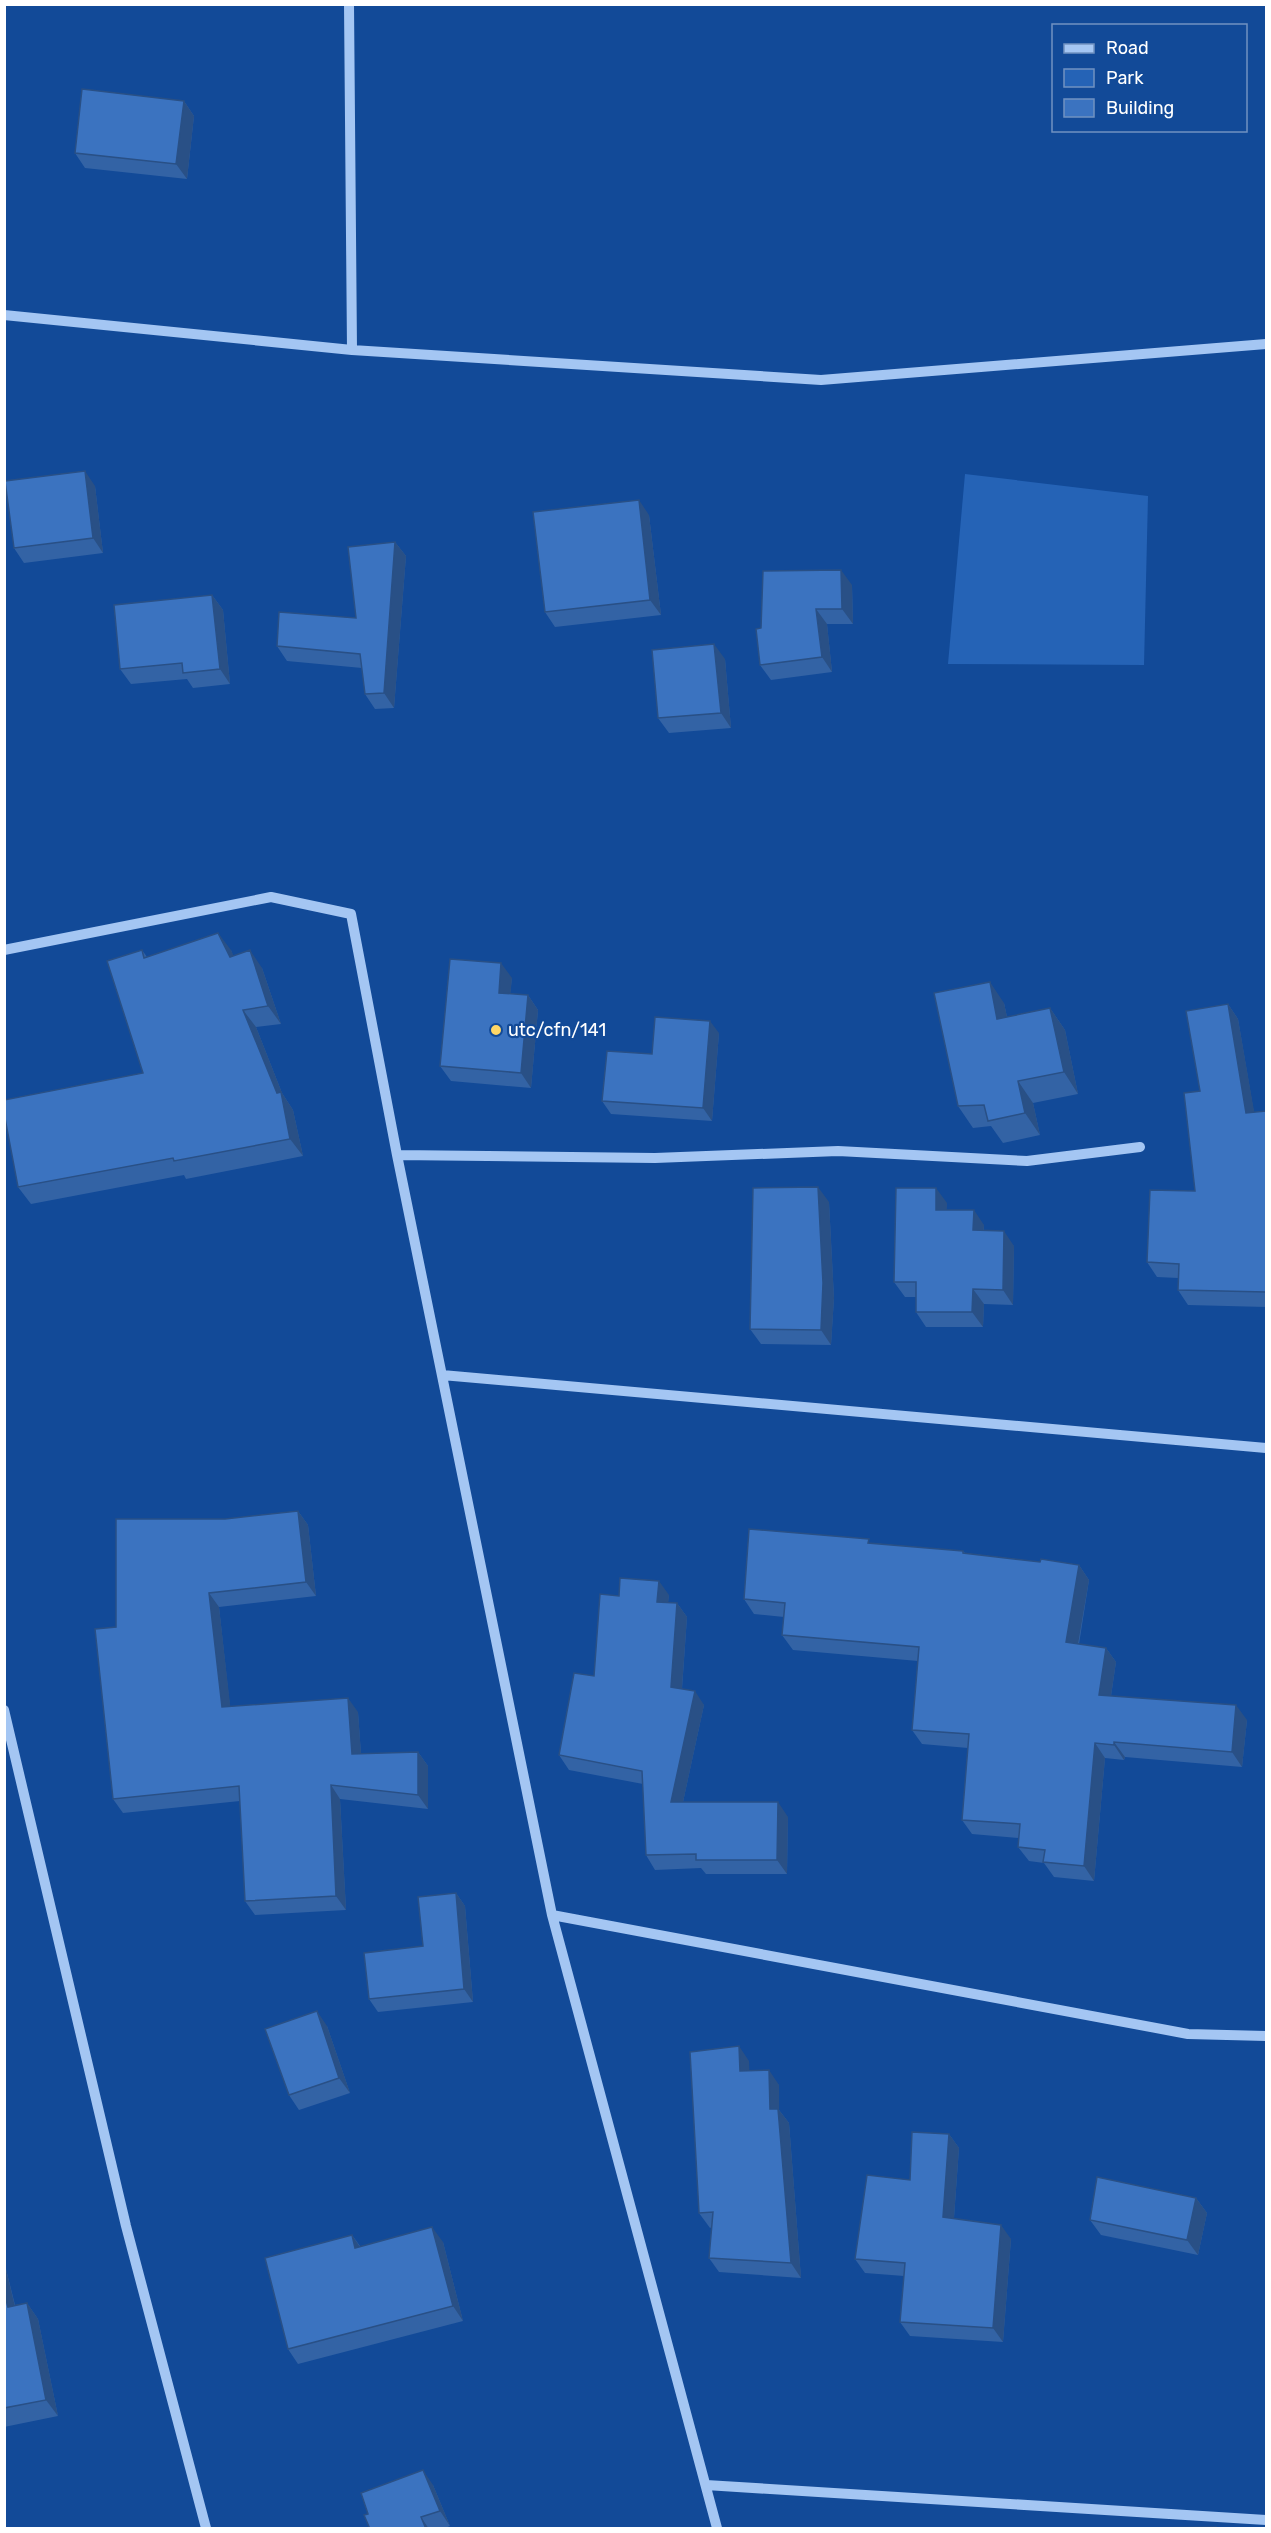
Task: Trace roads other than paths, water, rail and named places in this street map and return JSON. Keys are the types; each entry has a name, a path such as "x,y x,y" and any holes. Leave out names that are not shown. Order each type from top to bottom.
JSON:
{"street":[{"path":"349,4 352,350"},
{"path":"4,315 352,350 821,380 1266,344"},
{"path":"4,950 271,897 351,914 397,1155 552,1915 717,2529"},
{"path":"397,1155 655,1158 838,1151 1027,1161 1140,1147"},
{"path":"442,1375 1266,1448"},
{"path":"4,1710 126,2226 206,2529"},
{"path":"552,1915 1188,2034 1266,2036"},
{"path":"706,2485 1266,2520"}],"place":[{"name":"utc/cfn/141","path":"496,1030"}]}
